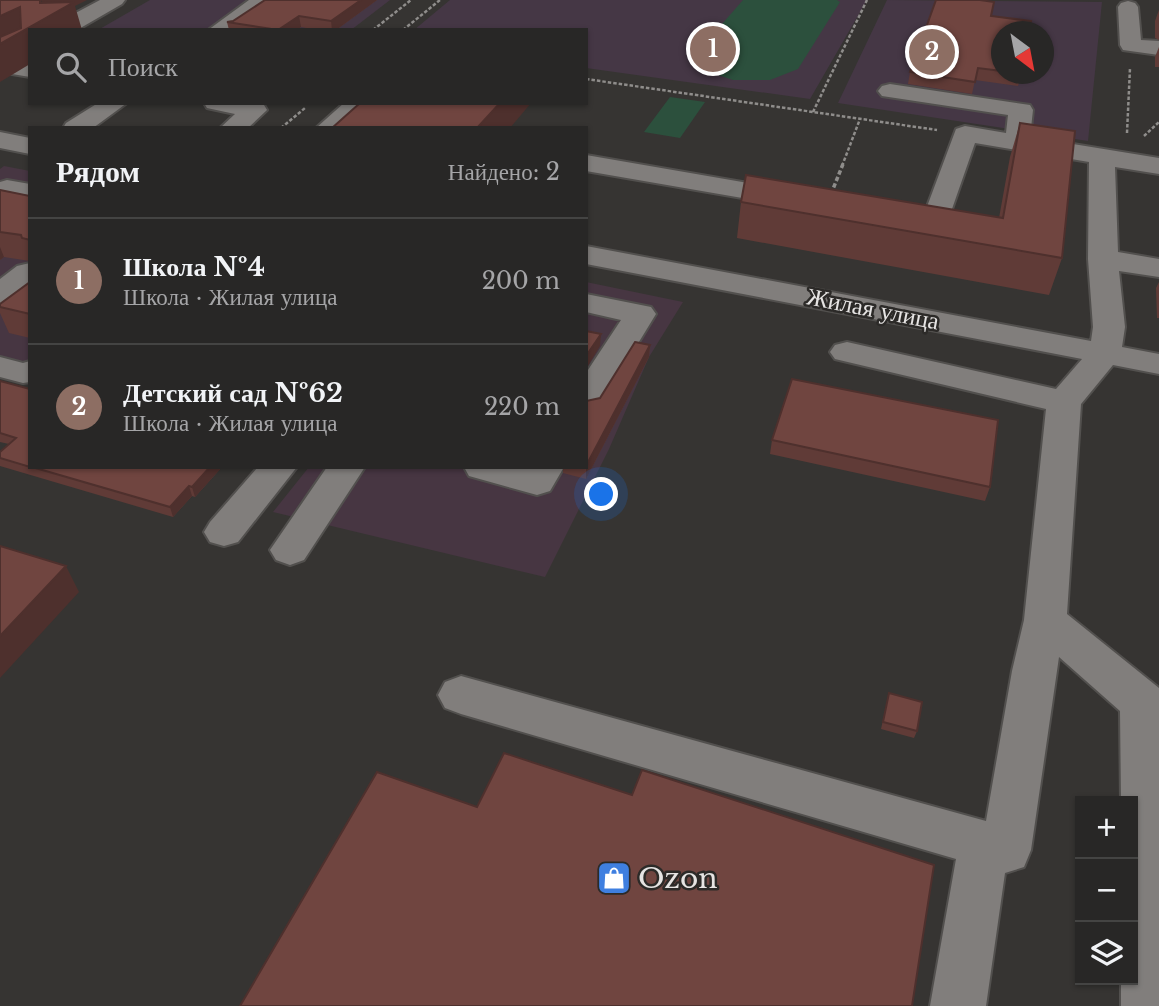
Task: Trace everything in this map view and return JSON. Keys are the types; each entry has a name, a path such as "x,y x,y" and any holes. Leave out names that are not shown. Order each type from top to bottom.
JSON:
{"street":[{"path":"65,28 115,0"},
{"path":"222,28 263,0"},
{"path":"1106,0 1139,8 1131,45 1159,48"},
{"path":"0,64 28,48"},
{"path":"0,64 28,70"},
{"path":"890,91 1021,110 1017,143"},
{"path":"78,126 112,105"},
{"path":"227,105 255,110 235,126"},
{"path":"330,126 357,105"},
{"path":"867,211 935,223 965,134 1159,166"},
{"path":"0,140 28,146"},
{"path":"461,695 1006,850 1034,671 1045,620 1064,402 1105,354 1108,327 1103,259 1114,160"},
{"path":"588,163 827,204"},
{"path":"0,193 8,188 28,192"},
{"name":"Жилая улица","path":"588,255 1159,364"},
{"path":"1103,259 1159,268"},
{"path":"0,294 28,272"},
{"path":"588,303 639,314 588,398"},
{"path":"847,352 1064,402"},
{"path":"0,367 23,373 28,371"},
{"path":"224,531 274,469"},
{"path":"290,550 346,469"},
{"path":"489,469 537,482 545,469"},
{"path":"1045,620 1151,705 1154,926 1149,1006"},
{"path":"958,1006 984,844"}],"path":[{"path":"376,28 411,0"},
{"path":"405,28 440,0"},
{"path":"813,112 867,0"},
{"path":"1114,160 1131,45"},
{"path":"588,79 965,134"},
{"path":"283,126 309,105"},
{"path":"827,204 860,119"}],"shaded area":[{"path":"150,0 390,0 354,28 101,28"},
{"path":"450,0 867,0 810,99 588,68 588,28 416,28"},
{"path":"887,0 1102,2 1088,141 838,103"},
{"path":"4,166 28,171 28,384 0,377 0,169"},
{"path":"588,282 683,302 649,357 609,449 545,577 273,512 307,469 588,469"}],"green space":[{"path":"743,0 840,2 798,69 770,80 733,80 703,70 694,56"},
{"path":"670,97 705,102 680,138 644,132"}],"building":[{"path":"0,0 74,2 0,44 0,37 21,28 20,7 0,16"},
{"path":"265,0 361,0 331,21 299,16 281,28 265,28 227,22 233,21"},
{"path":"936,0 994,2 991,16 1031,21 991,21 991,70 978,68 975,82 910,72"},
{"path":"358,105 498,105 479,126 334,126"},
{"path":"1020,123 1075,131 1062,258 741,202 746,175 1003,218"},
{"path":"0,190 28,196 28,240 21,235 0,232"},
{"path":"28,283 28,314 0,307 0,304"},
{"path":"588,331 601,334 588,353"},
{"path":"635,342 650,345 588,462 588,401 600,398"},
{"path":"792,379 998,420 990,487 772,440"},
{"path":"0,381 28,388 28,466 0,458 0,452 16,438 0,433"},
{"path":"39,469 208,469 170,507"},
{"path":"0,546 66,566 0,636"},
{"path":"889,693 922,702 917,731 883,722"},
{"path":"504,753 632,795 642,770 934,865 912,1006 240,1006 377,772 477,807"}],"place":[{"name":"Школа №4","path":"713,49"},
{"name":"Детский сад №62","path":"932,52"},
{"name":"Ozon","path":"614,878"}]}
